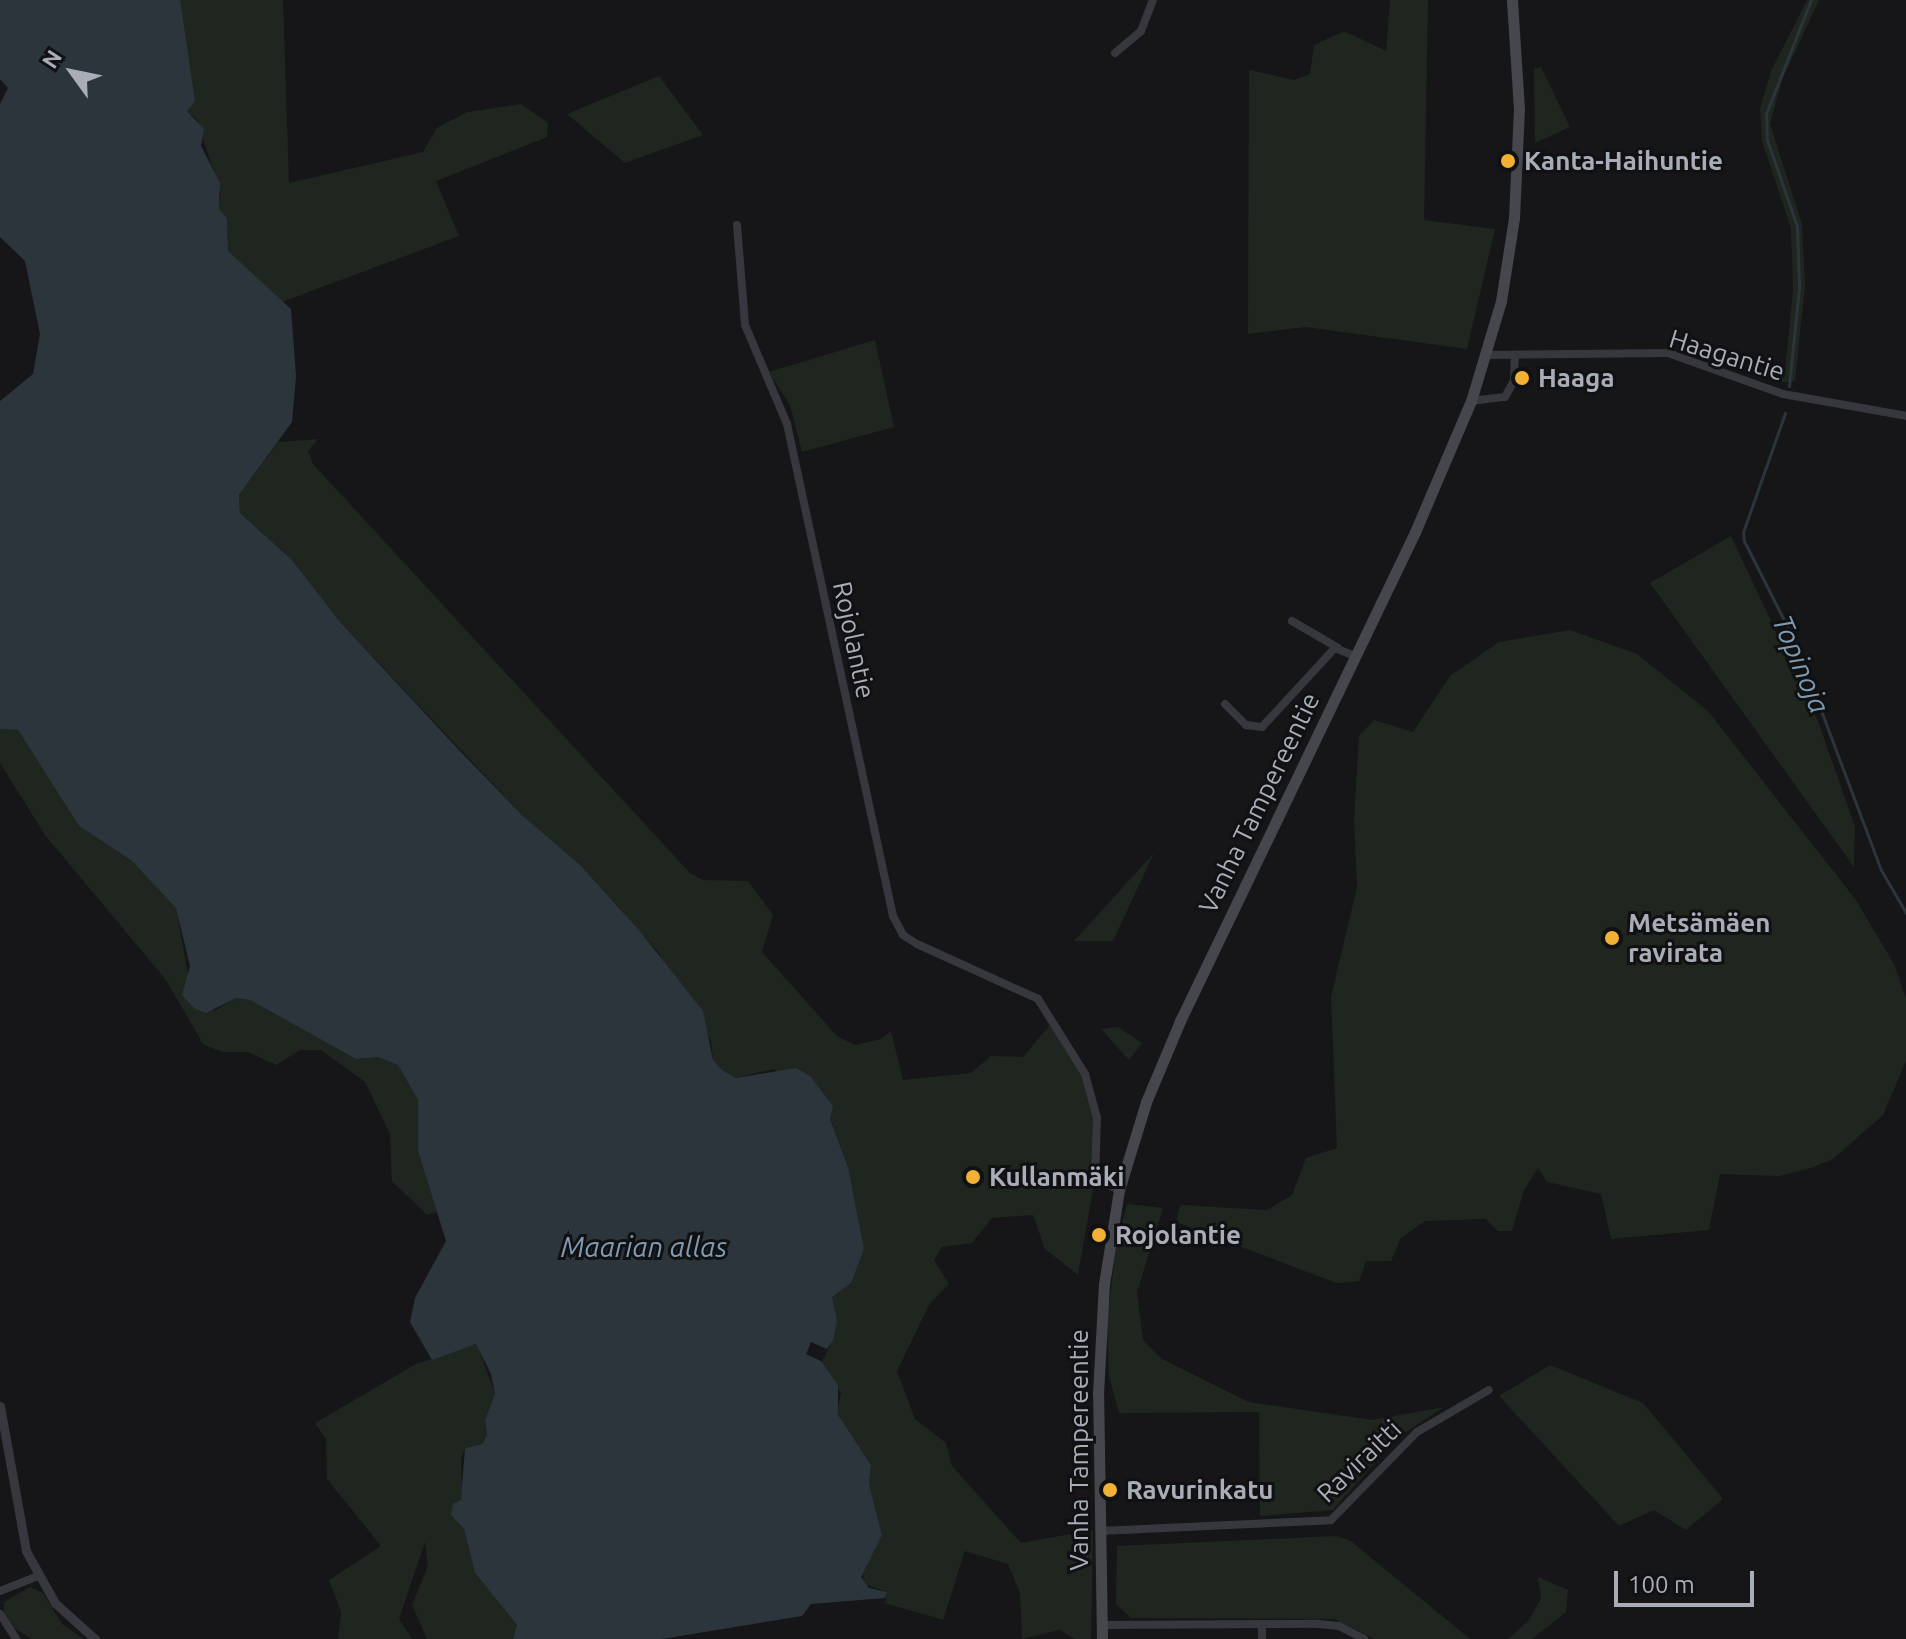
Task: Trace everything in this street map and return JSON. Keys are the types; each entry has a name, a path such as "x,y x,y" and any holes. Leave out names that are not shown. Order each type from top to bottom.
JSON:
{"main road":[{"name":"Vanha Tampereentie","path":"1102,1639 1101,1310 1119,1190 1146,1102 1180,1021 1355,656 1471,401 1501,301 1518,162 1512,0"}],"street":[{"path":"1115,53 1141,31 1153,0"},
{"name":"Rojolantie","path":"737,225 745,325 787,424 893,916 903,935 917,944 1038,999 1085,1074 1097,1118 1095,1178 1101,1186 1119,1190"},
{"name":"Haagantie","path":"1486,355 1668,353 1783,394 1906,416"},
{"path":"1471,401 1505,397 1514,381 1515,356"},
{"path":"1292,621 1355,656"},
{"path":"1225,704 1246,725 1262,727 1339,649"},
{"name":"Raviraitti","path":"1101,1531 1331,1520 1417,1432 1489,1390"},
{"path":"0,1406 19,1529 38,1576 63,1613 95,1639"},
{"path":"0,1591 38,1576"},
{"path":"0,1614 16,1639"},
{"path":"1262,1624 1262,1639"},
{"path":"1102,1625 1339,1626 1364,1639"}],"shaded area":[{"path":"180,0 283,0 289,183 423,152 437,128 467,112 521,104 548,123 547,137 436,181 459,236 282,302 228,251 227,218 218,210 221,194 197,120 187,111"},
{"path":"1390,0 1428,0 1424,220 1495,229 1467,349 1306,327 1248,334 1249,70 1294,80 1310,74 1314,45 1344,31 1386,51"},
{"path":"1807,0 1819,0 1782,80 1770,124 1802,224 1805,286 1795,381 1776,383 1785,372 1793,289 1791,228 1762,141 1760,108 1771,71"},
{"path":"1541,67 1570,127 1535,143 1534,69"},
{"path":"659,76 703,135 625,163 567,114"},
{"path":"875,340 894,427 802,452 790,405 769,372"},
{"path":"318,439 308,451 313,464 690,873 703,880 748,881 773,915 762,952 837,1036 855,1045 881,1039 891,1031 903,1080 971,1073 991,1056 1023,1057 1054,1020 1085,1074 1097,1118 1095,1178 1078,1275 1045,1249 1033,1215 992,1218 972,1243 942,1247 934,1260 949,1284 930,1303 897,1371 915,1419 946,1443 952,1466 1021,1543 1093,1530 1091,1639 1075,1639 1059,1630 1022,1639 1020,1593 1008,1564 965,1551 943,1620 885,1603 887,1592 864,1584 862,1571 882,1535 869,1484 871,1465 837,1415 841,1393 821,1363 833,1341 832,1296 851,1283 848,1167 830,1118 774,1069 736,1078 722,1070 713,1060 711,1041 658,952 615,903 524,817 341,623 292,560 240,513 239,495 278,442"},
{"path":"1731,536 1818,721 1855,827 1854,867 1650,583"},
{"name":"Metsämäen ravirata","path":"1570,630 1637,654 1708,711 1856,900 1894,964 1906,998 1906,1061 1883,1115 1833,1159 1811,1168 1779,1176 1720,1174 1709,1230 1611,1239 1601,1194 1547,1182 1538,1168 1524,1190 1512,1231 1498,1231 1486,1219 1425,1221 1401,1238 1391,1261 1366,1261 1359,1281 1336,1283 1176,1222 1180,1205 1267,1210 1292,1195 1306,1158 1337,1148 1331,997 1357,887 1354,820 1359,736 1374,720 1413,732 1450,676 1499,642"},
{"path":"0,729 18,730 79,826 132,861 176,907 189,980 214,1011 236,998 250,1000 356,1059 378,1057 398,1065 418,1100 418,1151 437,1212 427,1215 392,1181 390,1134 365,1082 321,1050 300,1050 276,1065 248,1052 222,1052 203,1044 166,980 45,835 0,763"},
{"path":"1154,853 1113,941 1074,941"},
{"path":"1118,1027 1142,1043 1129,1060 1101,1029"},
{"path":"1127,1204 1163,1208 1137,1292 1143,1340 1162,1359 1249,1402 1372,1420 1444,1407 1397,1438 1333,1510 1260,1516 1259,1412 1119,1413 1109,1376 1107,1324 1116,1245"},
{"path":"477,1344 495,1394 485,1420 487,1435 482,1444 465,1448 461,1459 464,1529 475,1573 517,1625 516,1634 513,1639 427,1639 412,1605 428,1566 425,1542 399,1619 412,1639 338,1639 341,1612 329,1580 381,1546 327,1479 326,1439 315,1423 416,1364"},
{"path":"1550,1365 1643,1403 1723,1499 1686,1530 1654,1510 1619,1526 1499,1396"},
{"path":"1337,1536 1351,1541 1470,1639 1375,1639 1334,1619 1131,1618 1116,1604 1117,1546"},
{"path":"1538,1577 1568,1590 1566,1612 1532,1639 1508,1639 1529,1620 1541,1598"},
{"path":"30,1587 43,1593 62,1624 84,1639 32,1639 14,1628 4,1614 4,1602"}],"water":[{"name":"Maarian allas","path":"0,0 180,0 195,101 187,111 204,129 201,146 220,183 219,209 227,218 228,251 291,309 296,376 292,422 239,495 240,513 292,560 341,623 458,749 524,817 579,864 639,930 703,1011 713,1060 722,1070 736,1078 796,1068 810,1076 833,1106 830,1119 848,1167 864,1249 851,1283 832,1297 837,1321 833,1341 827,1349 811,1342 806,1354 821,1361 838,1385 838,1415 871,1465 869,1484 882,1535 861,1577 869,1588 887,1592 885,1598 811,1604 802,1616 662,1639 513,1639 517,1625 475,1573 464,1529 451,1515 453,1504 461,1500 465,1448 482,1444 487,1435 485,1420 495,1394 491,1374 476,1344 432,1360 410,1322 415,1298 446,1241 418,1151 418,1100 398,1065 378,1057 356,1059 250,1000 236,998 206,1013 194,1008 182,995 190,966 176,908 132,861 79,826 18,730 0,729 0,401 33,374 40,334 25,261 0,237 0,104 8,88 0,79"}],"waterway":[{"name":"Topinoja","path":"1789,386 1799,287 1797,226 1767,140 1766,114 1811,0"},
{"name":"Topinoja","path":"1785,413 1743,532 1744,541 1796,644 1881,870 1906,913"}],"place":[{"name":"Kanta-Haihuntie","path":"1508,161"},
{"name":"Haaga","path":"1522,378"},
{"name":"Metsämäen ravirata","path":"1612,938"},
{"name":"Kullanmäki","path":"973,1177"},
{"name":"Rojolantie","path":"1099,1235"},
{"name":"Ravurinkatu","path":"1110,1490"}]}
